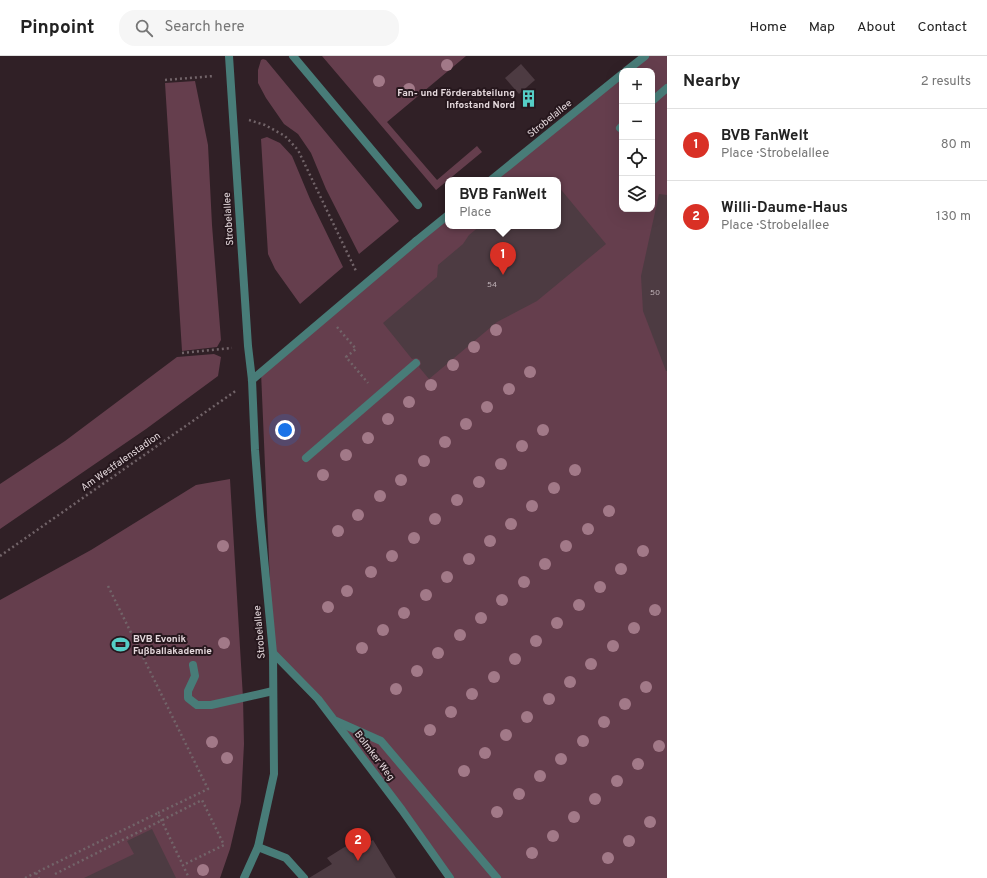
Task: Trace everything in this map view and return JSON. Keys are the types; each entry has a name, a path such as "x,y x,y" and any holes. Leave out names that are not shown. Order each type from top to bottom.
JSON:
{"street":[{"name":"Strobelallee","path":"229,56 248,346 252,380 255,458 273,653 274,774 258,847 244,878"},
{"path":"293,56 418,205"},
{"path":"630,68 644,56"},
{"name":"Strobelallee","path":"495,177 619,76"},
{"path":"655,98 667,88"},
{"path":"252,380 445,217"},
{"path":"306,458 416,364"},
{"name":"Bolmker Weg","path":"273,653 318,699 402,810 450,878"},
{"path":"193,665 195,676 188,691 188,698 197,705 211,705 273,691"},
{"path":"335,721 382,741 498,878"},
{"path":"258,847 286,858 304,878"}],"path":[{"path":"165,80 203,78 230,73"},
{"path":"233,115 265,125 285,136 298,150 363,286"},
{"path":"328,316 356,349 346,357 361,375"},
{"path":"182,353 208,350"},
{"name":"Am Westfalenstadion","path":"0,556 252,380"},
{"path":"25,878 208,789 108,586"},
{"path":"55,874 202,800 224,845 183,865"},
{"path":"158,813 189,878"},
{"path":"36,873 38,878"}],"shaded area":[{"path":"322,56 466,56 387,122 437,180 477,146 482,152 452,177 445,177 445,183 436,190"},
{"path":"641,56 667,56 667,878 450,878 318,699 273,653 261,372 445,219 445,229 561,229 561,177 496,177 619,74 619,212 655,212 655,68 627,68"},
{"path":"261,60 266,60 399,221 359,254 326,189 311,153 298,134 284,124 266,98 258,83 258,70"},
{"path":"195,81 208,145 212,225 221,340 217,347 182,351 165,83"},
{"path":"267,137 280,143 292,156 310,199 343,267 300,304 275,269 268,254 261,139"},
{"path":"214,354 221,357 218,376 146,429 0,529 0,484 65,441 177,357"},
{"name":"BVB Evonik Fußballakademie","path":"230,479 243,698 244,744 241,802 230,849 220,878 0,878 0,600 91,550 196,485"}],"building":[{"path":"521,64 535,80 519,94 505,78"},
{"path":"561,190 606,244 537,301 497,322 429,379 419,367 421,364 420,360 417,358 412,359 383,323 437,277 438,265 463,244 469,235 476,229 561,229"},
{"path":"659,194 667,195 667,371 643,311 641,276"},
{"path":"152,829 176,878 84,878 134,854 127,841"},
{"path":"373,840 396,878 309,878 332,864 327,858 343,848 352,843 356,850"}],"place":[{"name":"Fan- und Förderabteilung Infostand Nord","path":"528,99"},
{"name":"BVB FanWelt","path":"503,275"},
{"name":"BVB Evonik Fußballakademie","path":"120,645"},
{"name":"Willi-Daume-Haus","path":"358,861"}]}
